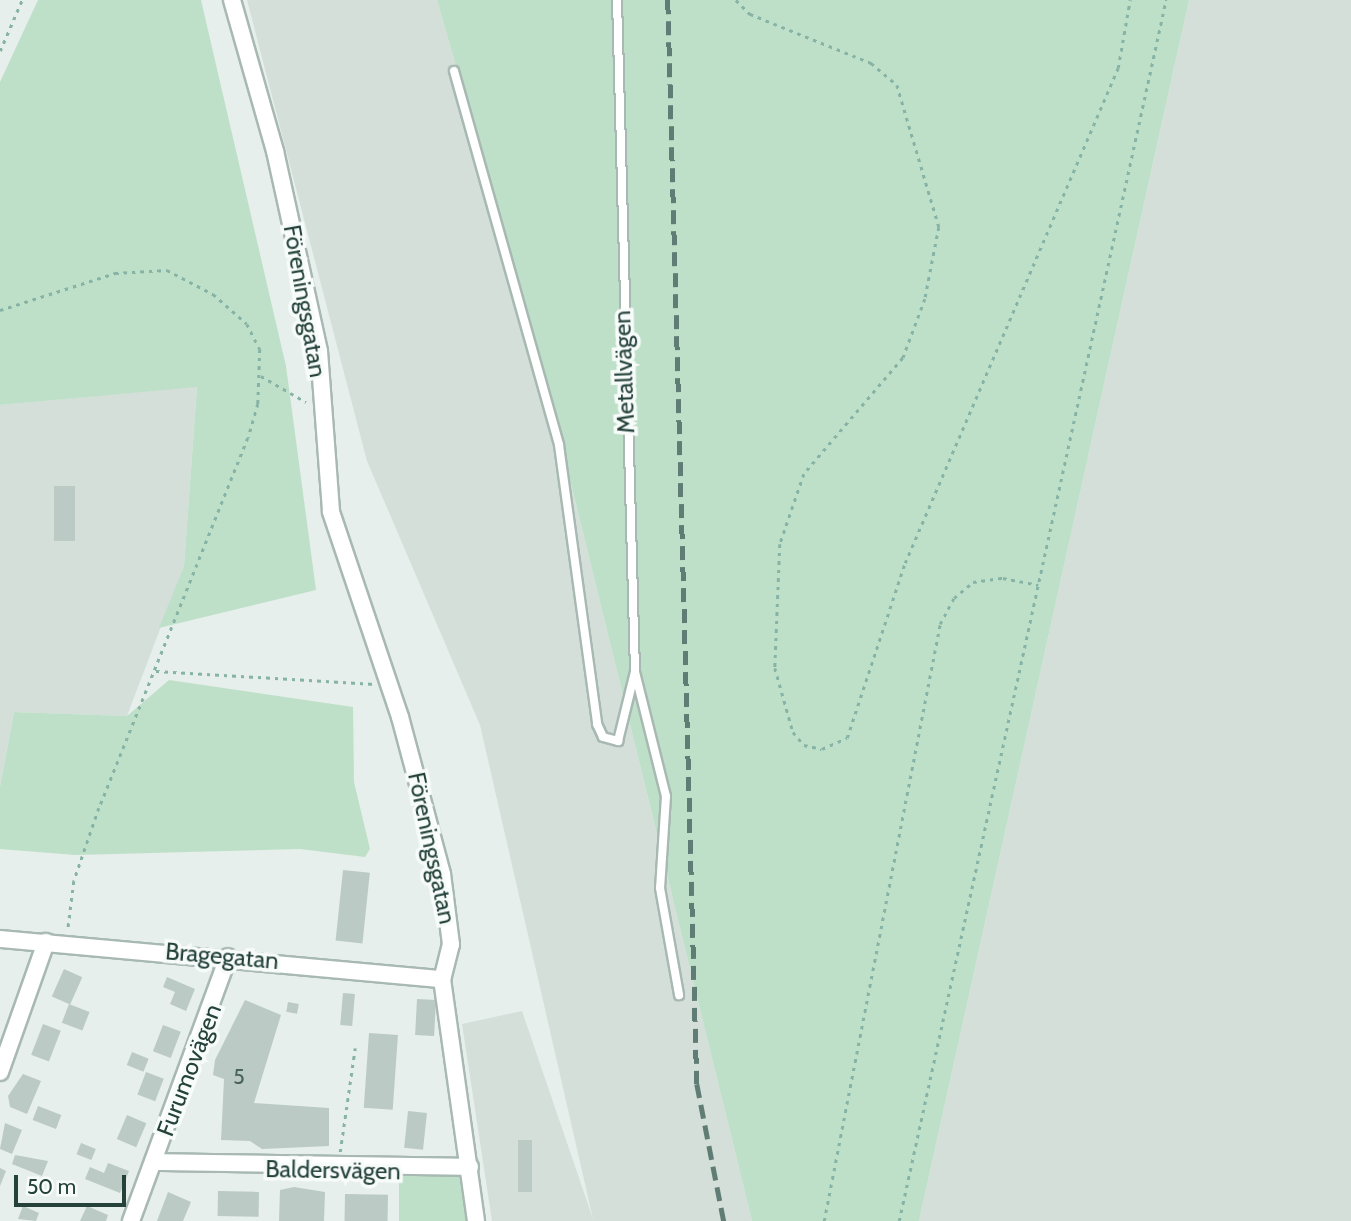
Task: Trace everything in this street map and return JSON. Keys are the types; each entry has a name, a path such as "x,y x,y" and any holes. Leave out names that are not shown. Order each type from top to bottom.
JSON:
{"street":[{"name":"Föreningsgatan","path":"232,0 301,264 319,351 331,512 388,684 442,874 451,944 442,979 476,1221"},
{"name":"Bragegatan","path":"0,939 228,957 442,979"},
{"path":"0,1072 46,942"},
{"name":"Furumovägen","path":"131,1221 228,957"},
{"name":"Baldersvägen","path":"154,1162 185,1168 470,1167"}],"lane":[{"name":"Metallvägen","path":"454,71 559,444 597,724 603,737 618,741 635,672 617,0"},
{"path":"635,672 666,796 660,888 679,995"}],"path":[{"path":"0,51 22,0"},
{"path":"736,0 750,14 872,63 897,85 939,227 925,299 903,358 804,474 780,544 777,677 793,732 804,745 822,749 847,738 905,563 1118,68 1130,0"},
{"path":"899,1221 1166,0"},
{"path":"0,310 115,273 167,270 213,294 247,324 260,349 261,376 248,438 78,869 66,944"},
{"path":"261,376 322,410"},
{"path":"824,1221 940,624 954,598 973,582 1003,578 1038,585"},
{"path":"156,671 388,684"},
{"path":"339,1153 355,1048"}],"shaded area":[{"path":"247,0 437,0 544,374 752,1221 492,1221 462,1024 522,1011 593,1219 480,725 367,461"},
{"path":"1189,0 1351,0 1351,1221 919,1221"},
{"path":"197,386 184,566 127,716 14,712 0,787 0,405"}],"green space":[{"path":"38,0 201,0 286,366 316,590 159,628 184,566 197,387 0,405 0,82"},
{"path":"437,0 1189,0 919,1221 752,1221 544,374"},
{"path":"169,680 353,707 354,782 370,849 365,857 300,849 75,855 0,849 0,787 14,712 127,716"},
{"path":"468,1169 475,1221 399,1221 399,1173"}],"building":[{"path":"54,486 75,486 75,541 54,541"},
{"path":"343,870 370,873 362,943 336,941"},
{"path":"64,969 82,977 70,1005 52,996"},
{"path":"167,977 195,989 186,1011 170,1004 175,992 163,987"},
{"path":"343,993 355,994 352,1026 340,1025"},
{"path":"417,999 436,1000 434,1036 415,1035"},
{"path":"245,1000 281,1015 254,1103 329,1108 329,1146 262,1149 250,1141 221,1140 224,1079 213,1075 215,1060"},
{"path":"288,1002 299,1004 297,1014 286,1012"},
{"path":"69,1004 90,1012 82,1031 62,1023"},
{"path":"43,1024 61,1031 49,1062 31,1055"},
{"path":"163,1025 181,1032 171,1058 153,1051"},
{"path":"369,1033 398,1035 393,1110 364,1108"},
{"path":"132,1052 149,1059 143,1072 127,1065"},
{"path":"146,1072 164,1079 155,1101 137,1094"},
{"path":"23,1074 41,1081 27,1114 10,1107 8,1096"},
{"path":"38,1106 61,1115 56,1129 33,1120"},
{"path":"408,1111 427,1113 423,1150 404,1148"},
{"path":"127,1115 146,1123 136,1147 117,1139"},
{"path":"5,1123 22,1130 12,1154 0,1149"},
{"path":"518,1140 532,1140 532,1192 518,1192"},
{"path":"81,1143 96,1149 91,1160 77,1154"},
{"path":"15,1155 48,1161 42,1176 12,1164"},
{"path":"108,1163 129,1171 120,1193 85,1179 90,1167 104,1173"},
{"path":"0,1168 6,1171 0,1186"},
{"path":"294,1187 325,1192 324,1221 279,1221 280,1190"},
{"path":"218,1191 259,1192 259,1217 218,1216"},
{"path":"168,1192 191,1202 183,1221 157,1221"},
{"path":"345,1194 388,1195 388,1221 345,1221"},
{"path":"23,1206 39,1213 36,1221 18,1219"},
{"path":"87,1206 108,1215 106,1221 80,1221"}],"railway":[{"path":"668,0 697,1084 724,1221"}]}
